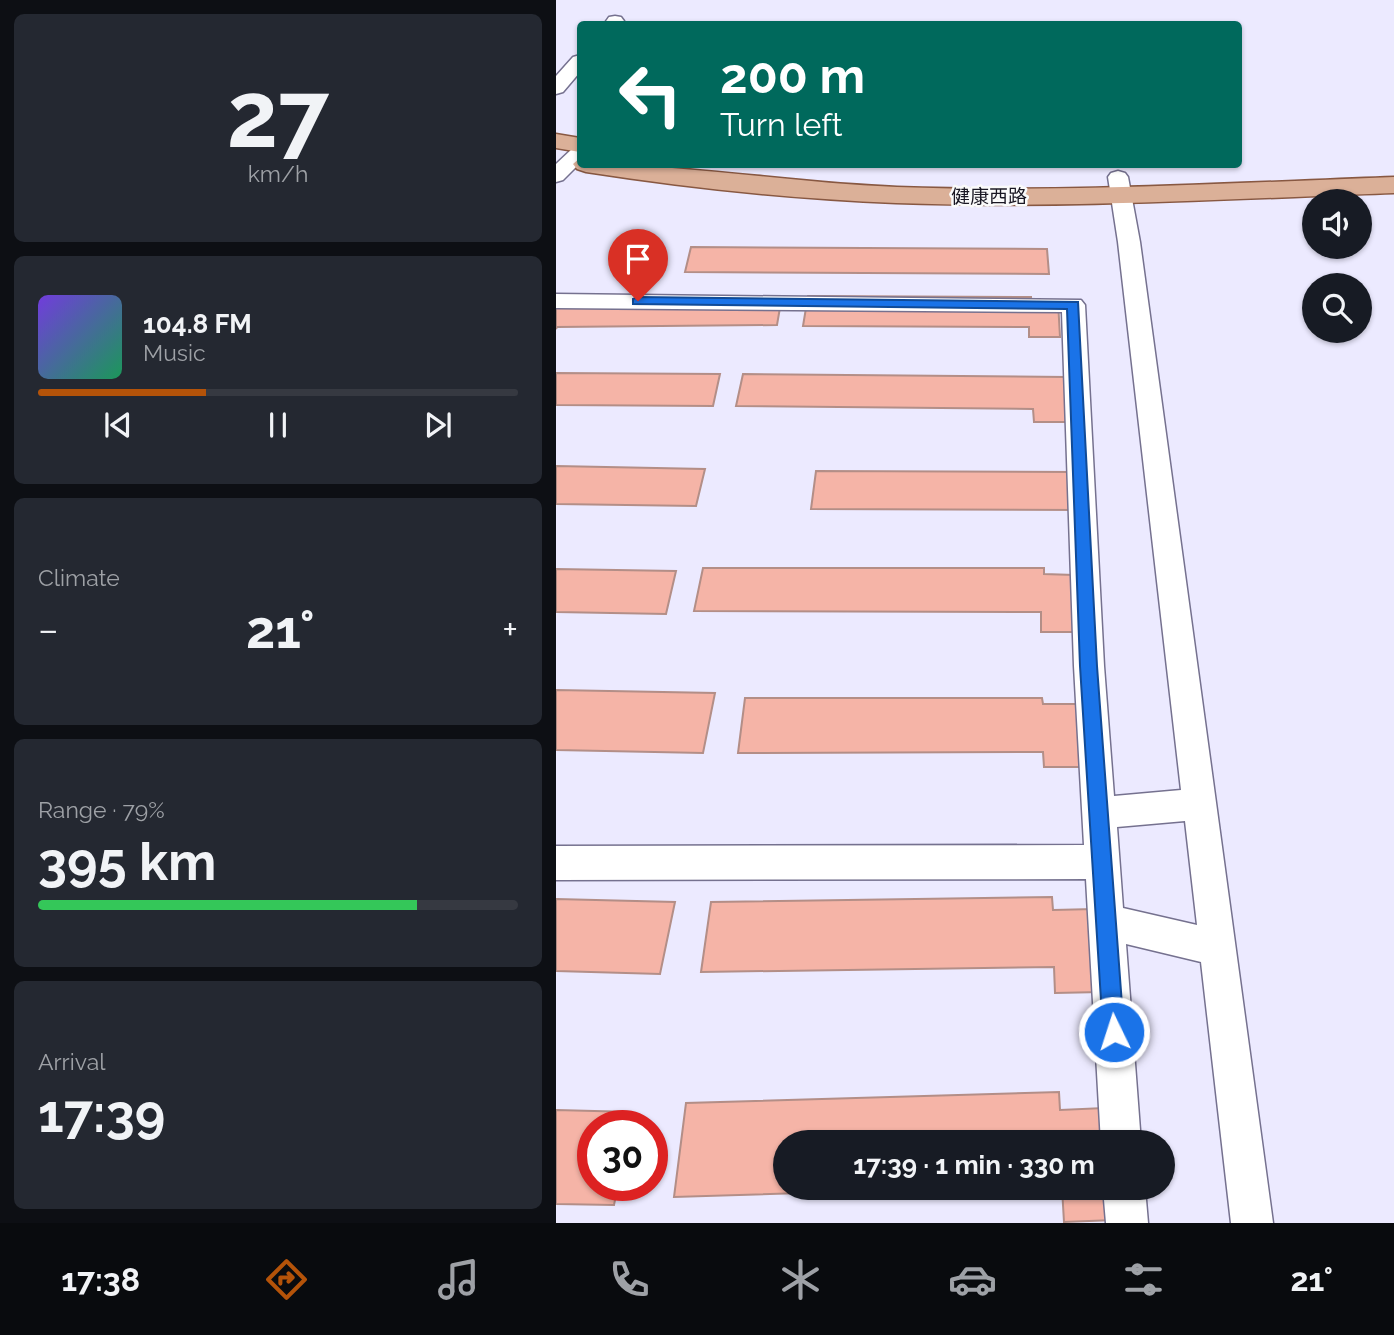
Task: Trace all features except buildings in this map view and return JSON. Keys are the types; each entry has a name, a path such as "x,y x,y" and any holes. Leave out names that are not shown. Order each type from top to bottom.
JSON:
{"main road":[{"name":"健康西路","path":"621,168 666,177 941,196 1394,169"},
{"name":"健康西路","path":"759,168 859,177 1120,185 1394,185"}],"street":[{"path":"556,88 577,64"},
{"path":"1120,185 1252,1223"},
{"path":"556,301 1073,305 1089,666 1120,1130"},
{"path":"1099,813 1199,804"},
{"path":"556,863 1102,862"},
{"path":"1106,922 1218,948"},
{"path":"1125,1200 1127,1223"}],"route":[{"path":"638,301 1073,305 1089,666 1114,1032"}]}
